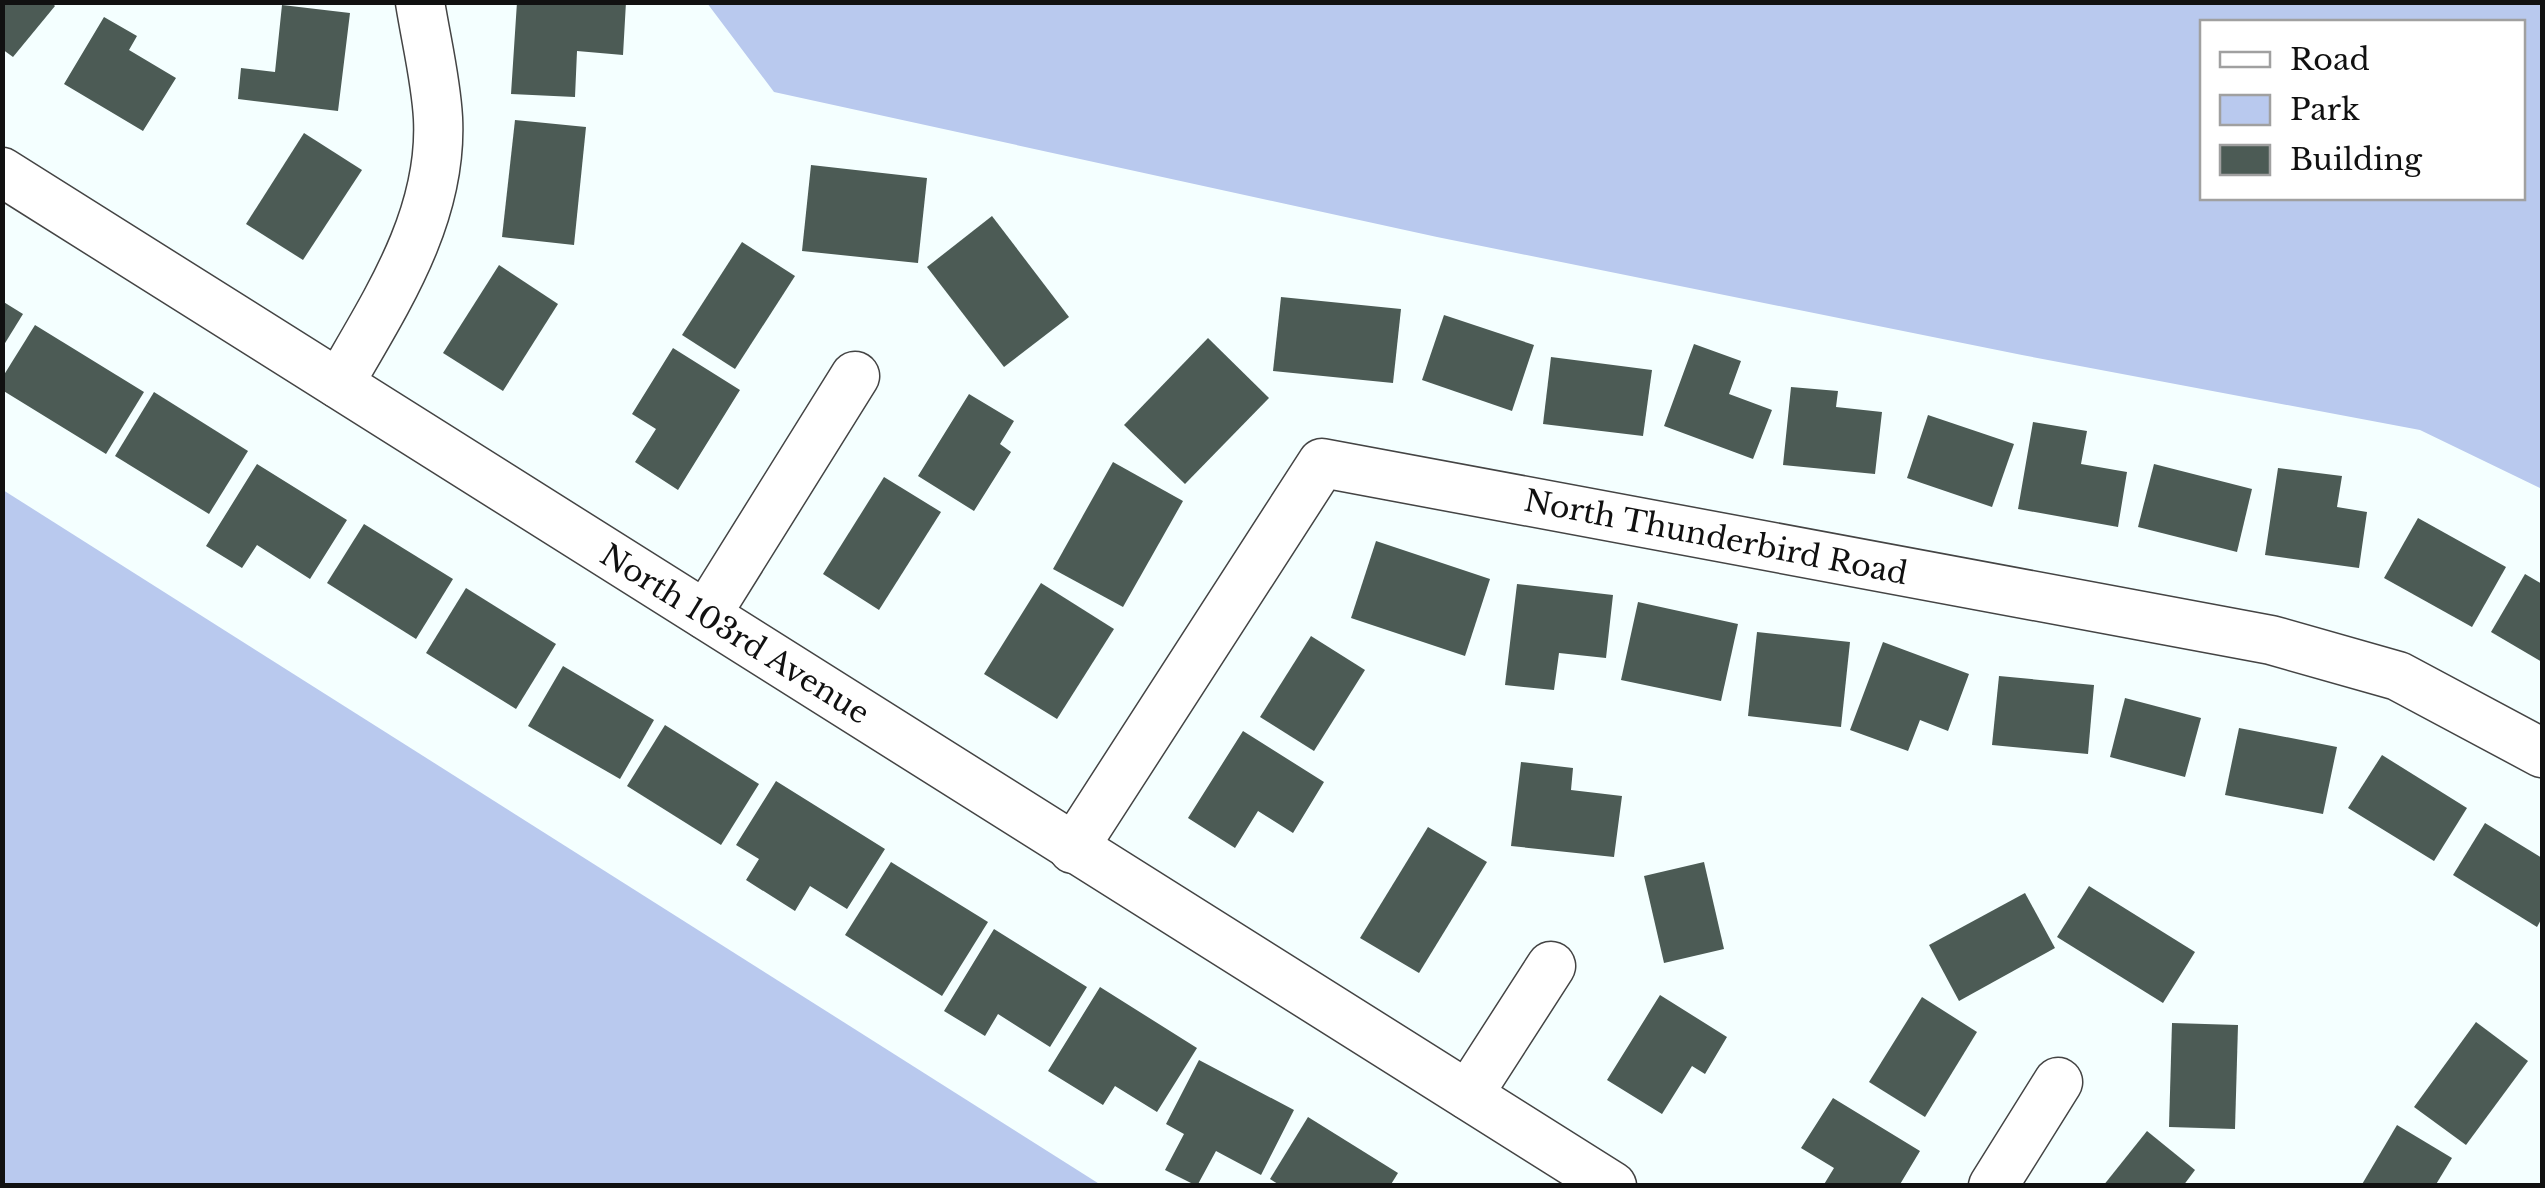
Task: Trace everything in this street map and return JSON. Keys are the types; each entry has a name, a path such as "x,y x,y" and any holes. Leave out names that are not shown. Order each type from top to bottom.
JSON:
{"street":[{"path":"339,384 415,248 432,184 438,119 420,2"},
{"name":"North 103rd Avenue","path":"2,172 1612,1186"},
{"path":"706,615 855,376"},
{"name":"North Thunderbird Road","path":"1073,849 1322,463 2271,640 2398,676 2542,754"},
{"path":"1468,1095 1552,966"},
{"path":"1993,1186 2058,1082"}],"green space":[{"path":"707,3 2542,3 2542,489 2420,430 2022,355 1437,237 774,92"},
{"path":"3,490 1101,1185 3,1185"}],"building":[{"path":"2,2 51,2 55,6 13,57 2,49"},
{"path":"517,2 626,2 623,55 577,51 575,97 511,94"},
{"path":"282,5 350,13 338,111 238,99 241,68 275,72"},
{"path":"104,17 137,36 129,50 176,78 143,131 64,84"},
{"path":"515,120 586,127 574,245 502,237"},
{"path":"304,133 362,170 303,260 246,224"},
{"path":"811,165 927,178 918,263 802,251"},
{"path":"992,216 1069,317 1004,367 927,267"},
{"path":"742,242 795,276 735,369 682,335"},
{"path":"499,265 558,304 503,391 443,353"},
{"path":"1281,297 1401,309 1393,383 1273,371"},
{"path":"2,301 23,314 2,348"},
{"path":"1444,315 1534,345 1512,411 1422,380"},
{"path":"35,325 144,392 106,454 2,390 2,378"},
{"path":"1208,338 1269,398 1185,484 1124,425"},
{"path":"1694,344 1741,361 1729,394 1772,410 1753,459 1664,426"},
{"path":"673,348 740,390 678,490 635,462 656,429 632,414"},
{"path":"1551,357 1652,370 1643,436 1543,424"},
{"path":"1791,387 1838,391 1836,407 1882,412 1875,474 1783,465"},
{"path":"154,392 248,451 209,514 115,456"},
{"path":"969,394 1014,421 1000,444 1011,452 974,511 918,476"},
{"path":"1928,415 2014,444 1992,507 1907,478"},
{"path":"2033,422 2087,431 2081,464 2127,472 2118,527 2018,509"},
{"path":"1113,462 1183,501 1123,607 1053,569"},
{"path":"257,464 347,520 310,579 257,545 242,568 206,546"},
{"path":"2154,464 2252,489 2237,552 2138,527"},
{"path":"2278,468 2342,476 2337,507 2367,512 2359,568 2265,555"},
{"path":"884,477 941,512 879,610 823,574"},
{"path":"2418,518 2506,567 2472,627 2384,578"},
{"path":"364,524 453,579 416,639 327,583"},
{"path":"1376,541 1490,579 1465,656 1351,618"},
{"path":"2525,574 2542,584 2542,662 2491,632"},
{"path":"1041,583 1114,629 1057,719 984,674"},
{"path":"1517,584 1613,595 1606,658 1559,653 1554,690 1505,685"},
{"path":"466,588 556,644 516,709 426,653"},
{"path":"1638,602 1738,624 1721,701 1621,680"},
{"path":"1757,632 1850,642 1841,727 1748,716"},
{"path":"1311,636 1365,670 1314,751 1260,717"},
{"path":"1883,642 1969,674 1948,731 1920,720 1908,751 1850,730"},
{"path":"563,666 654,720 620,779 528,726"},
{"path":"1999,676 2094,685 2088,754 1992,745"},
{"path":"2125,698 2201,718 2185,777 2110,757"},
{"path":"665,725 759,784 721,845 627,786"},
{"path":"2239,728 2337,747 2323,814 2225,795"},
{"path":"1243,731 1324,782 1293,833 1258,811 1235,848 1188,818"},
{"path":"2382,755 2467,808 2434,861 2348,808"},
{"path":"1521,762 1573,768 1571,790 1622,796 1614,857 1511,846"},
{"path":"776,781 885,849 847,909 810,886 795,911 746,880 759,859 736,845"},
{"path":"2485,823 2542,858 2542,918 2537,927 2453,875"},
{"path":"1428,827 1487,862 1419,973 1360,938"},
{"path":"891,862 988,922 942,996 845,935"},
{"path":"1704,862 1724,949 1664,963 1644,876"},
{"path":"2089,886 2195,952 2163,1003 2057,937"},
{"path":"2025,893 2055,948 1959,1001 1929,945"},
{"path":"994,929 1087,987 1050,1047 998,1014 985,1036 944,1011"},
{"path":"1100,987 1197,1048 1157,1112 1115,1086 1103,1105 1048,1071"},
{"path":"1660,995 1727,1037 1705,1074 1692,1066 1662,1114 1607,1080"},
{"path":"1922,997 1977,1032 1925,1117 1869,1082"},
{"path":"2476,1022 2528,1061 2466,1145 2414,1107"},
{"path":"2172,1023 2238,1025 2235,1129 2169,1127"},
{"path":"1199,1060 1294,1110 1261,1175 1216,1151 1197,1186 1165,1170 1184,1134 1166,1124"},
{"path":"1833,1098 1920,1151 1899,1186 1823,1186 1834,1168 1801,1148"},
{"path":"1308,1117 1398,1173 1390,1186 1281,1186 1270,1179"},
{"path":"2397,1125 2452,1158 2435,1186 2361,1186"},
{"path":"2147,1131 2195,1170 2183,1186 2103,1186"}]}
